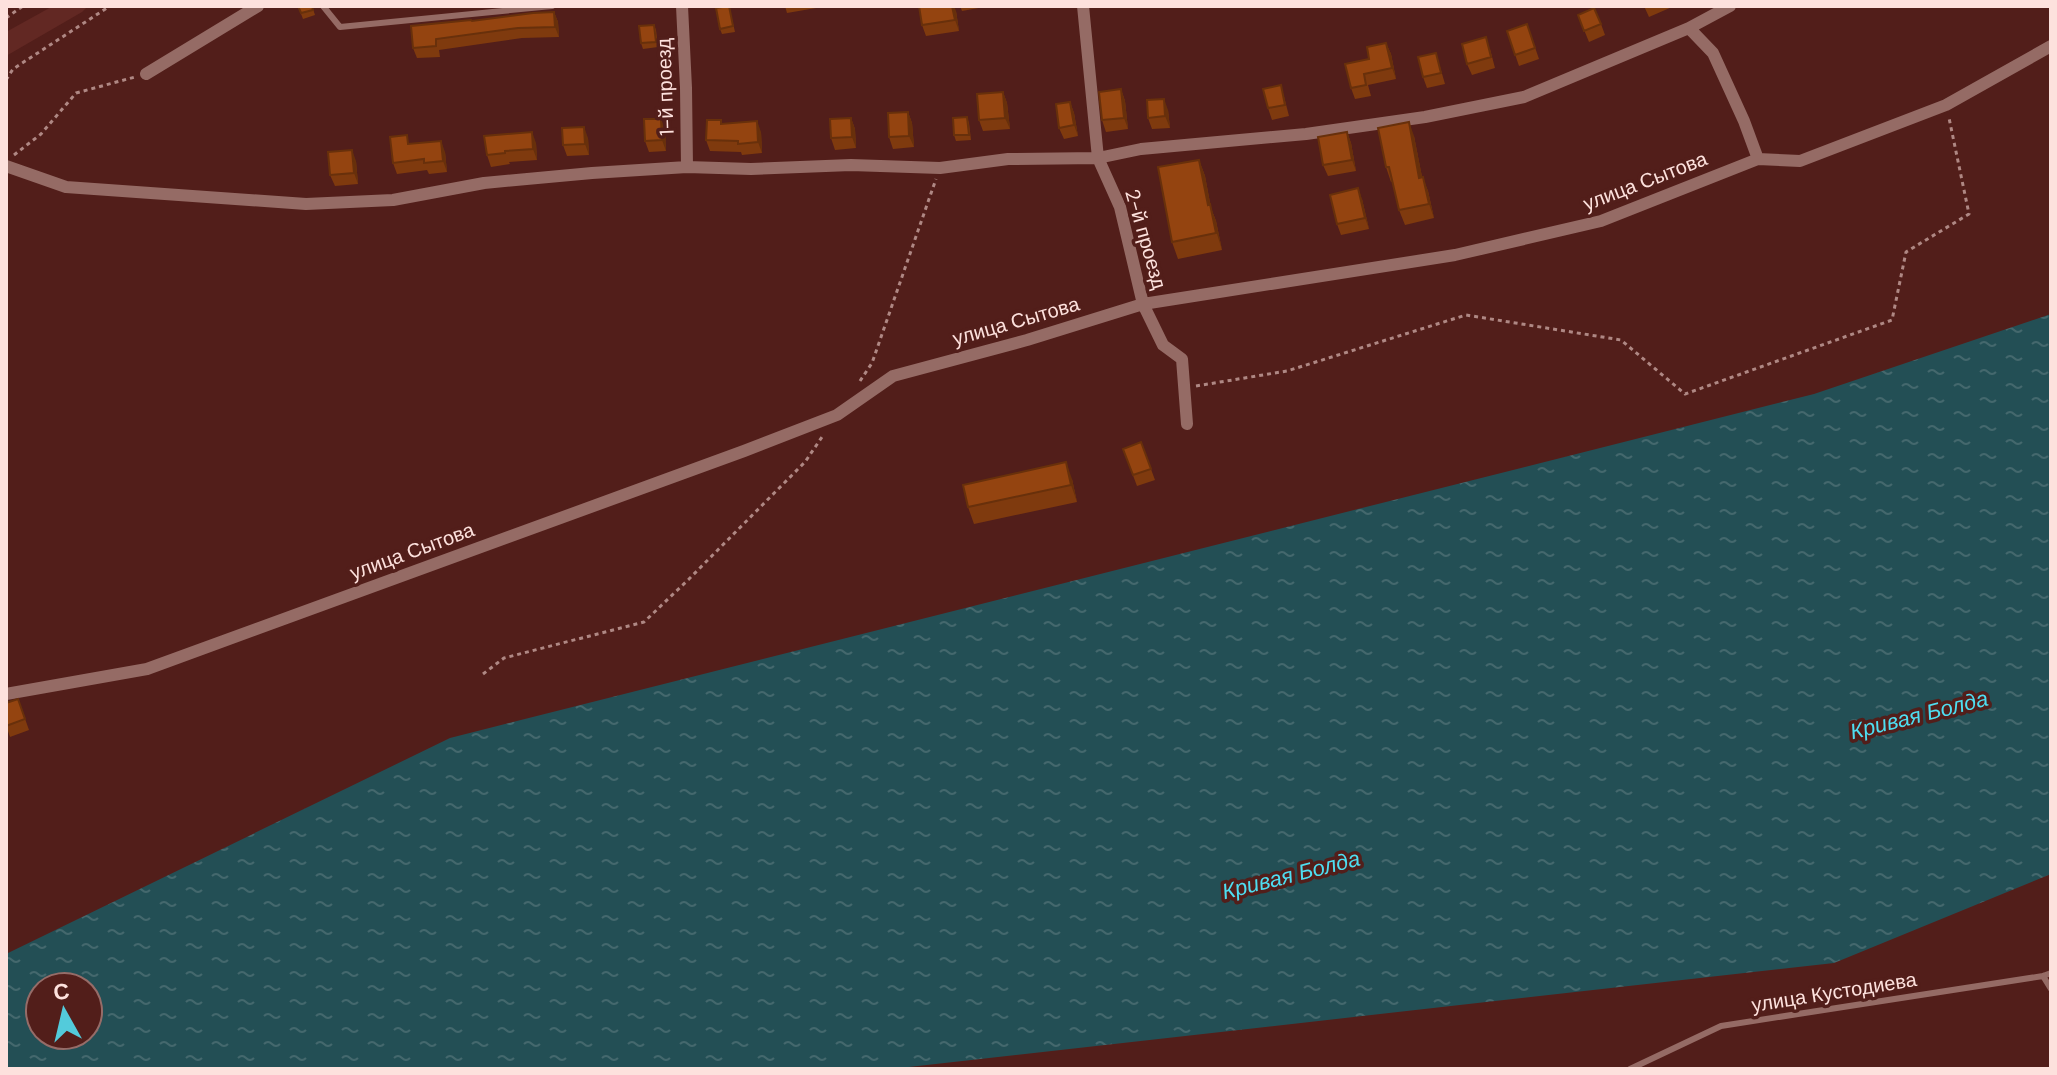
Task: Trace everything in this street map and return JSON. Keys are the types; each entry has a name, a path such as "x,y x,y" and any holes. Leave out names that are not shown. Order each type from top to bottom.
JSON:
{"street":[{"path":"146,74 258,6"},
{"name":"1-й проезд","path":"682,6 687,167"},
{"name":"2-й проезд","path":"1083,6 1098,158 1120,207 1143,304 1163,345 1182,359 1187,424"},
{"path":"6,164 66,187 306,204 393,200 484,183 687,167 751,169 851,165 940,168 1008,159 1098,158 1141,149 1306,134 1425,117 1524,97 1689,28 1730,6"},
{"path":"1689,28 1713,53 1758,159"},
{"name":"улица Сытова","path":"6,694 147,669 837,415 893,376 1027,340 1143,304 1455,255 1601,221 1758,159 1800,161 1946,105 2051,46"}],"lane":[{"path":"323,6 340,27 552,6"},
{"name":"улица Кустодиева","path":"1630,1069 1721,1026 2051,973"},
{"path":"2043,976 2051,989"}],"path":[{"path":"6,18 23,6"},
{"path":"6,80 13,69 110,6"},
{"path":"6,164 41,134 76,93 146,74"},
{"path":"1185,388 1287,371 1466,315 1621,340 1685,394 1892,320 1906,252 1969,214 1946,105"},
{"path":"855,389 872,363 940,168"},
{"path":"483,674 504,658 644,622 805,462 837,415"}],"shaded area":[{"path":"53,6 88,6 6,56 6,32"}],"water":[{"name":"Кривая Болда","path":"2051,314 2051,874 1834,963 891,1069 6,1069 6,954 450,738 1814,394"}],"building":[{"path":"298,6 312,6 313,10 301,13"},
{"path":"729,6 733,26 720,29 716,8"},
{"path":"919,6 952,6 955,20 922,25"},
{"path":"1594,8 1601,24 1584,31 1578,15"},
{"path":"554,12 555,27 518,28 436,39 436,46 413,48 411,26"},
{"path":"1527,24 1535,48 1515,55 1507,31"},
{"path":"654,25 656,42 641,43 639,26"},
{"path":"1486,37 1491,57 1467,64 1462,44"},
{"path":"1386,43 1392,68 1364,74 1366,85 1351,88 1345,64 1369,59 1367,47"},
{"path":"1436,53 1441,73 1423,77 1418,57"},
{"path":"1281,85 1285,105 1268,108 1263,89"},
{"path":"1121,89 1124,118 1102,120 1099,92"},
{"path":"1003,92 1005,118 979,120 977,94"},
{"path":"1164,99 1165,116 1148,118 1147,100"},
{"path":"1070,102 1074,125 1059,128 1056,104"},
{"path":"908,112 909,136 889,137 888,113"},
{"path":"967,117 969,135 954,135 953,118"},
{"path":"851,118 852,137 831,138 830,119"},
{"path":"644,119 661,119 662,140 645,141"},
{"path":"707,120 721,120 721,124 757,121 758,142 738,144 738,141 706,140"},
{"path":"1409,122 1419,178 1423,177 1429,204 1399,210 1378,128"},
{"path":"584,127 585,144 563,145 562,128"},
{"path":"532,132 533,149 487,155 484,136"},
{"path":"1347,132 1352,160 1323,165 1318,137"},
{"path":"407,135 408,144 441,141 443,161 424,163 424,159 393,163 390,137"},
{"path":"352,150 354,173 330,175 328,152"},
{"path":"1199,160 1216,233 1172,242 1158,167"},
{"path":"1358,188 1365,218 1337,224 1330,195"},
{"path":"1141,442 1151,469 1133,475 1123,449"},
{"path":"1066,462 1071,485 968,507 963,485"},
{"path":"18,699 25,719 6,726 6,703"}]}
